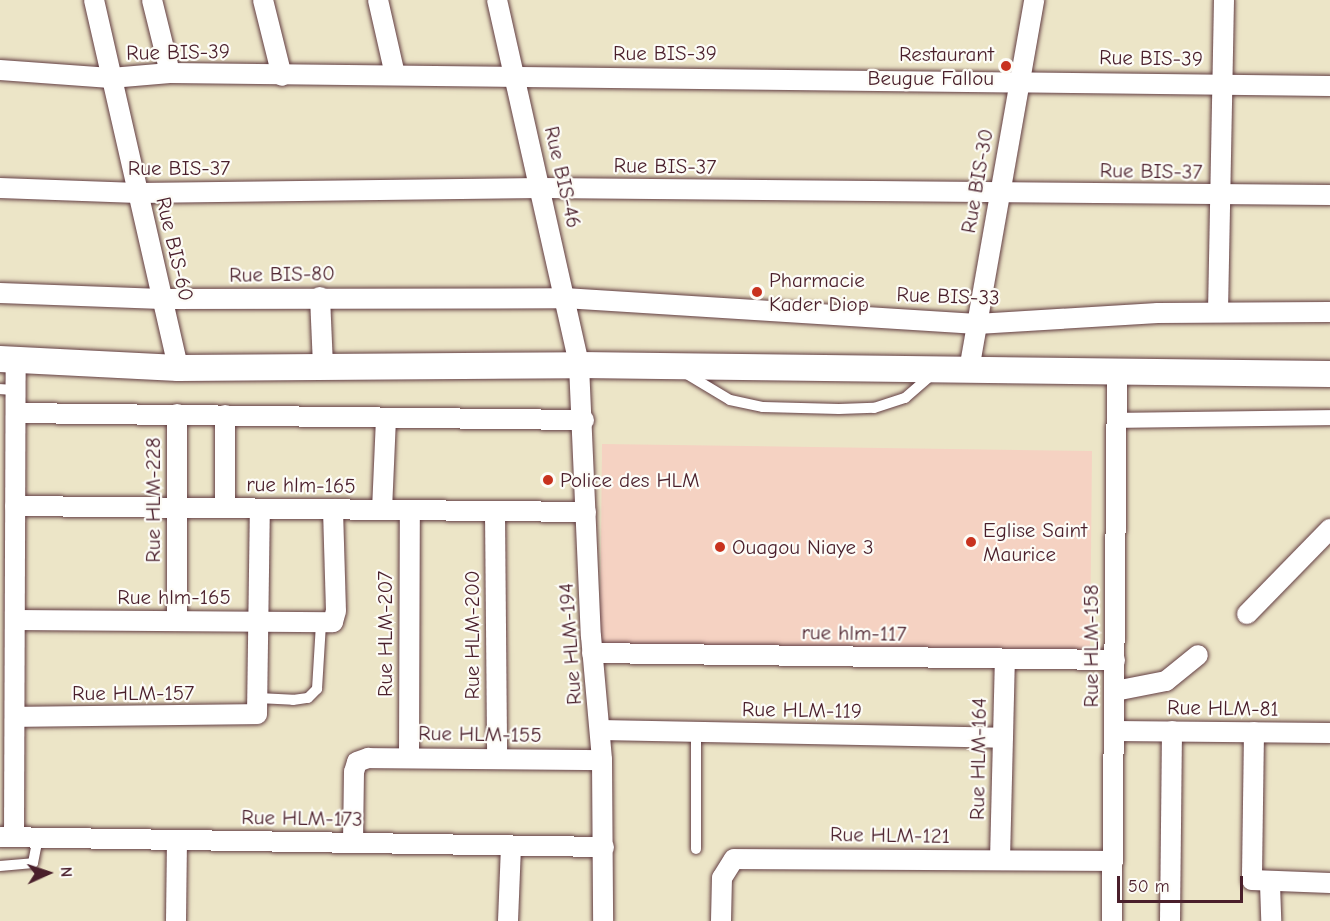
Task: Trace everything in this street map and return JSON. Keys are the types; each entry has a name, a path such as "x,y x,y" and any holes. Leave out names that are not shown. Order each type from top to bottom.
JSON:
{"street":[{"name":"Rue BIS-60","path":"94,0 178,368"},
{"path":"152,0 170,73"},
{"path":"263,0 282,76"},
{"path":"378,0 395,75"},
{"name":"Rue BIS-46","path":"497,0 542,188 579,364"},
{"name":"Rue BIS-30","path":"969,370 1018,80 1034,0"},
{"path":"1218,312 1224,0"},
{"name":"Rue BIS-39","path":"0,70 111,78 170,73 282,76 1018,80 1330,86"},
{"name":"Rue BIS-37","path":"0,188 138,193 542,188 1330,195"},
{"name":"Rue BIS-80","path":"0,293 162,299 564,298"},
{"path":"320,297 323,367"},
{"name":"Rue BIS-33","path":"564,298 977,324 1218,312 1330,312"},
{"path":"7,837 15,717 7,660 15,620 10,496 16,413 8,390 8,359 178,368 579,364 1330,374"},
{"name":"Rue HLM-194","path":"579,364 584,420 592,653 602,760 603,921"},
{"name":"Rue HLM-158","path":"1112,921 1118,372"},
{"path":"16,413 584,420"},
{"name":"Rue HLM-228","path":"177,414 177,621"},
{"path":"225,415 225,508"},
{"path":"1117,420 1330,417"},
{"path":"382,510 386,418"},
{"name":"rue hlm-165","path":"10,496 178,508 586,513"},
{"path":"258,698 260,509"},
{"path":"327,623 336,611 333,509"},
{"name":"Rue HLM-207","path":"409,758 410,510"},
{"name":"Rue HLM-200","path":"495,512 497,759"},
{"path":"1247,614 1330,529"},
{"name":"Rue hlm-165","path":"15,620 327,623"},
{"name":"rue hlm-117","path":"592,653 1115,660"},
{"path":"1115,692 1166,681 1198,655"},
{"name":"Rue HLM-164","path":"1000,860 1005,659"},
{"name":"Rue HLM-157","path":"15,717 250,717 258,712 258,698"},
{"name":"Rue HLM-119","path":"600,730 1003,738"},
{"name":"Rue HLM-81","path":"1115,731 1330,733"},
{"path":"1170,921 1172,731"},
{"path":"1254,732 1261,882 1271,921"},
{"name":"Rue HLM-155","path":"352,843 354,772 357,762 368,758 602,760"},
{"name":"Rue HLM-173","path":"7,837 604,847"},
{"path":"176,921 177,840"},
{"path":"508,921 512,846"},
{"name":"Rue HLM-121","path":"721,921 722,878 726,866 734,859 1113,861"},
{"path":"1261,882 1330,883"}],"lane":[{"path":"675,366 730,400 763,407 839,409 874,408 905,398 938,370"},
{"path":"258,698 293,700 308,698 317,689 327,623"},
{"path":"696,732 696,849"},
{"path":"0,866 33,863 38,838"}],"shaded area":[{"path":"602,444 1092,451 1090,653 600,646"}],"place":[{"name":"Restaurant Beugue Fallou","path":"1006,66"},
{"name":"Pharmacie Kader Diop","path":"757,292"},
{"name":"Police des HLM","path":"548,480"},
{"name":"Eglise Saint Maurice","path":"971,542"},
{"name":"Ouagou Niaye 3","path":"720,547"}]}
